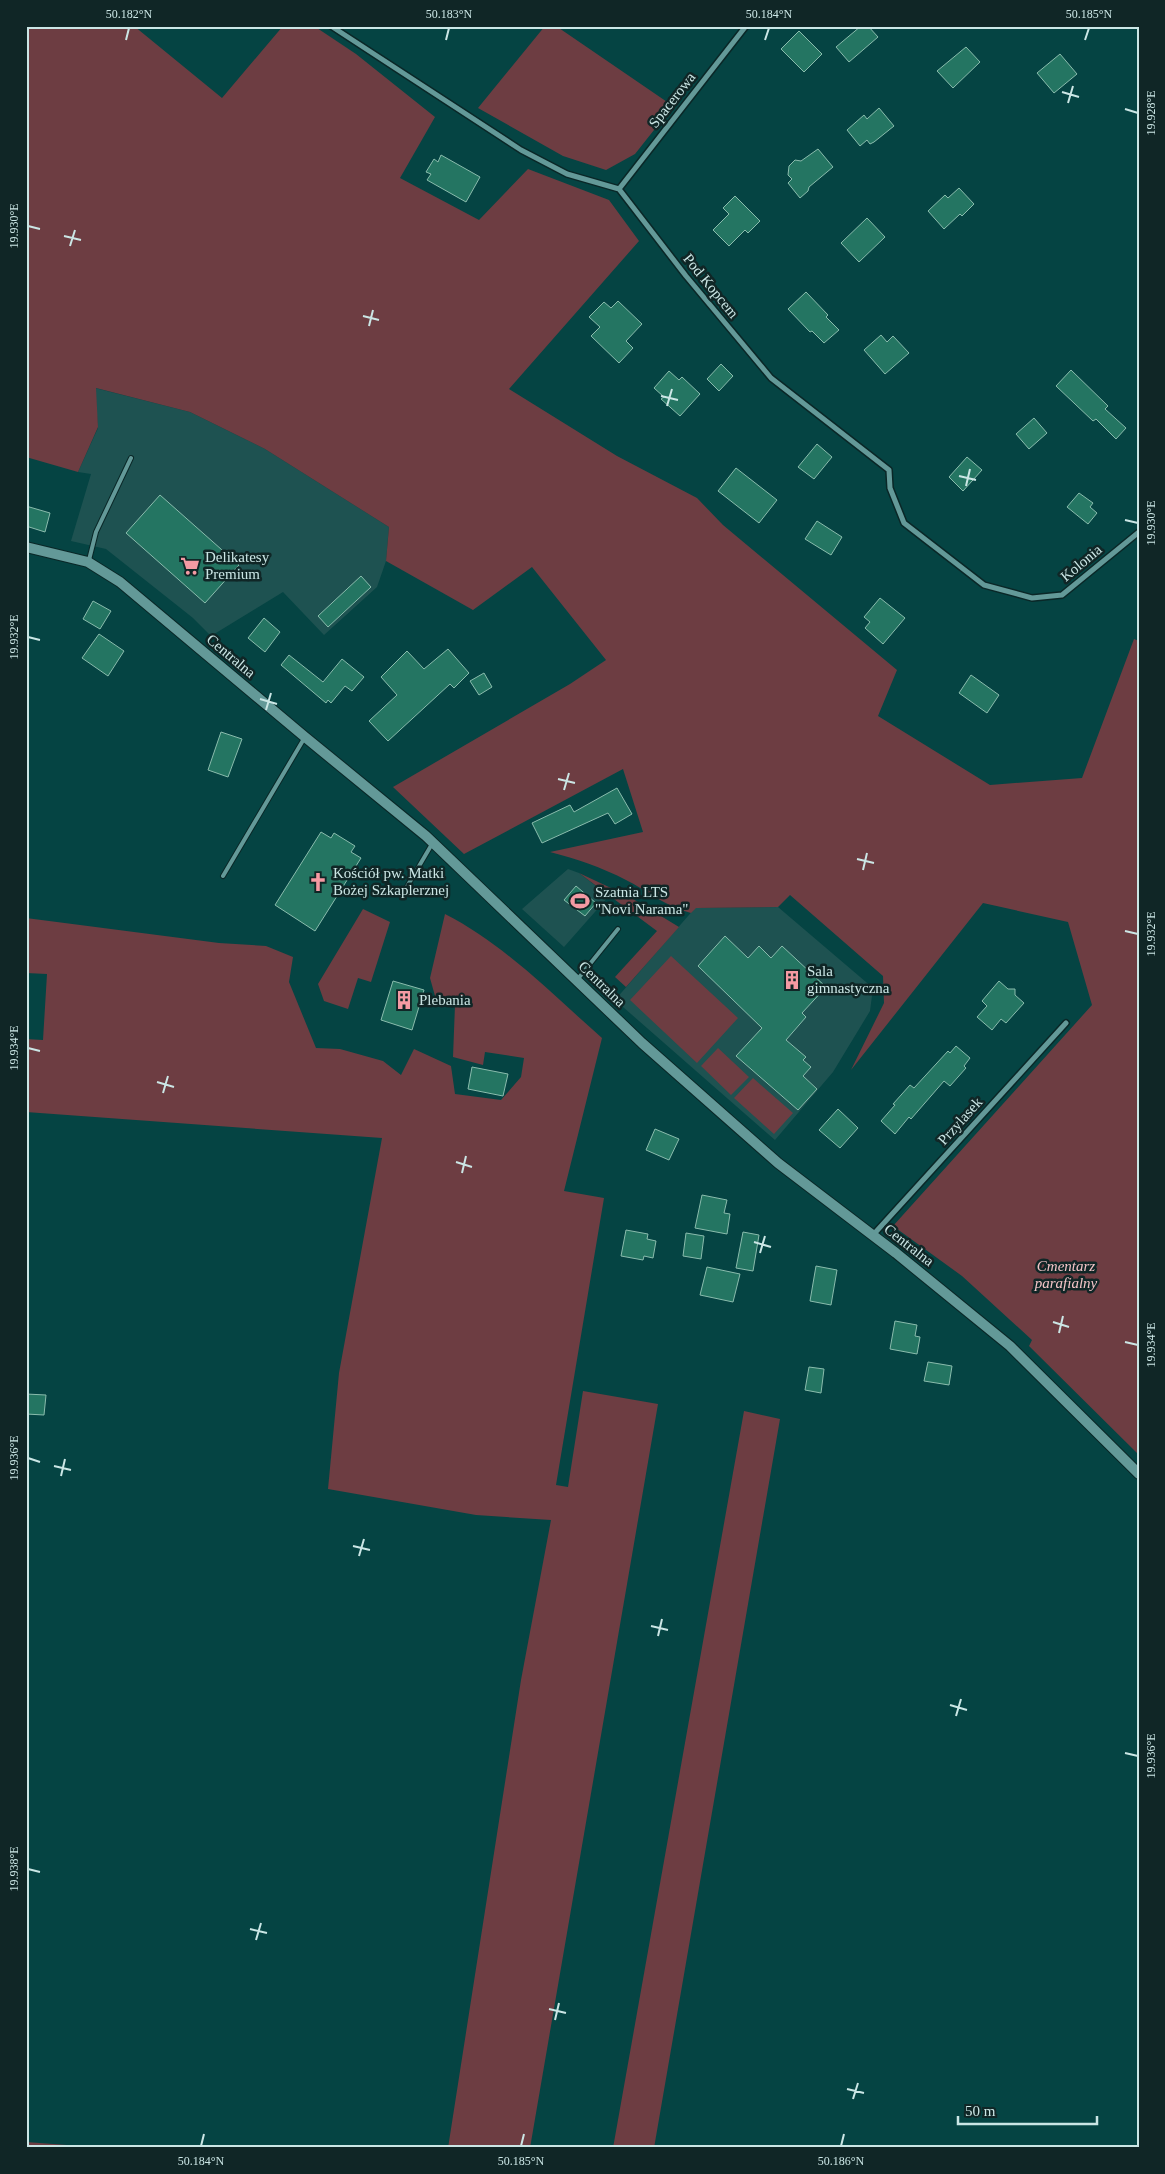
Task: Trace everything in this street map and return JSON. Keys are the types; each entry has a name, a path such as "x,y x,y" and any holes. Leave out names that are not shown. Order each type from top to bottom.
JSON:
{"street":[{"path":"331,26 521,150 567,174 619,189"},
{"name":"Spacerowa","path":"619,189 746,26"},
{"name":"Pod Kopcem","path":"619,189 686,276 771,378 889,470 890,488 904,523 984,585 1032,598"},
{"name":"Kolonia","path":"1032,598 1062,595 1139,532"},
{"name":"Centralna","path":"26,547 88,562 120,582 305,738 433,842 642,1043 778,1163 873,1235 1010,1346 1139,1474"},
{"name":"Przylasek","path":"873,1235 1066,1024"}],"lane":[{"path":"88,562 96,532 131,458"},
{"path":"223,876 305,738"},
{"path":"405,890 433,842"},
{"path":"577,980 618,929"}],"shaded area":[{"path":"95,388 190,412 265,449 389,527 386,561 377,587 324,635 283,592 211,636 193,618 106,549 71,541 91,474 78,472 98,428"},
{"path":"568,869 579,873 609,896 564,947 522,909"},
{"path":"778,907 873,988 870,1011 833,1072 775,1140 615,1000 695,908"}],"green space":[{"name":"Cmentarz parafialny","path":"26,26 134,26 222,98 283,26 314,26 356,54 435,117 400,178 479,220 528,169 609,200 639,241 509,389 617,456 697,498 723,525 897,670 878,716 990,785 1082,778 1134,639 1139,641 1139,1455 1029,1346 1032,1340 962,1276 893,1226 1092,1005 1068,922 983,903 851,1070 884,1003 883,976 790,895 778,907 696,908 691,913 665,903 634,884 607,871 550,852 643,832 623,769 464,854 393,787 570,684 606,660 532,567 473,610 386,561 389,527 265,449 190,412 96,388 98,427 78,472 26,457"},
{"path":"545,26 556,26 673,106 635,154 606,170 563,156 478,108"},
{"path":"579,873 628,896 679,927 626,987 615,977 657,931"},
{"path":"363,909 390,922 371,982 358,978 348,1009 324,1001 318,984"},
{"path":"445,914 467,926 508,955 602,1038 564,1191 604,1198 556,1485 568,1487 583,1391 658,1404 530,2148 448,2148 521,1680 551,1520 476,1515 328,1489 339,1373 382,1138 26,1112 26,1039 43,1040 47,974 26,973 26,918 219,943 266,946 293,957 289,982 316,1048 340,1049 383,1061 401,1075 414,1049 451,1066 455,1094 501,1100 521,1077 524,1058 485,1052 483,1065 453,1057 455,1005 435,996 430,978"},
{"path":"671,956 738,1018 697,1063 630,1000"},
{"path":"718,1048 749,1077 731,1095 701,1066"},
{"path":"753,1078 793,1113 774,1134 734,1098"},
{"path":"744,1411 780,1419 654,2148 613,2148"},
{"path":"26,2142 108,2148 26,2148"}],"building":[{"path":"861,26 868,26 878,37 849,62 836,47"},
{"path":"799,31 822,54 804,72 781,49"},
{"path":"966,47 980,62 953,88 937,71"},
{"path":"1060,54 1077,74 1054,93 1037,73"},
{"path":"879,108 894,126 874,142 870,144 867,140 860,146 847,130 864,115 867,119"},
{"path":"818,149 833,167 809,187 808,191 800,198 788,183 792,179 788,175 789,166 795,160 801,161"},
{"path":"441,155 480,177 466,202 427,180 431,174 426,172 434,159 438,162"},
{"path":"959,188 974,204 962,216 960,214 944,229 928,211 945,195 948,198"},
{"path":"735,196 760,221 748,233 745,230 729,246 713,230 729,214 723,208"},
{"path":"867,218 885,237 859,262 841,243"},
{"path":"806,292 828,315 826,317 839,330 824,343 812,331 810,332 788,309"},
{"path":"618,301 642,324 626,341 633,348 619,363 591,336 600,327 589,317 604,302 611,308"},
{"path":"881,335 887,342 893,336 909,353 885,374 864,350"},
{"path":"721,364 733,376 719,391 707,379"},
{"path":"1071,370 1108,406 1105,409 1126,428 1116,439 1096,419 1093,421 1056,386"},
{"path":"669,371 679,380 682,377 700,394 680,416 661,399 664,397 654,388"},
{"path":"1034,418 1047,433 1029,449 1016,434"},
{"path":"817,444 832,457 814,479 798,467"},
{"path":"967,457 982,470 963,491 949,477"},
{"path":"736,468 777,500 759,523 718,491"},
{"path":"1079,493 1093,503 1090,507 1097,513 1088,524 1067,507"},
{"path":"160,495 239,565 205,603 126,533"},
{"path":"26,506 50,513 45,532 26,526"},
{"path":"817,521 842,537 831,555 805,539"},
{"path":"361,576 371,587 328,627 318,616"},
{"path":"880,598 905,618 883,644 865,628 870,622 864,617"},
{"path":"93,601 111,611 100,629 83,619"},
{"path":"264,618 280,632 265,652 248,638"},
{"path":"99,634 124,651 108,676 82,658"},
{"path":"448,649 469,673 454,688 450,684 388,741 369,721 397,695 381,677 407,651 424,669"},
{"path":"289,655 323,682 342,659 364,677 352,691 345,686 331,703 328,700 326,703 281,665"},
{"path":"484,673 492,687 479,695 470,681"},
{"path":"971,675 999,695 987,713 959,693"},
{"path":"221,732 242,739 228,777 208,770"},
{"path":"617,788 632,814 615,824 608,813 542,843 532,823 570,805 574,812"},
{"name":"Kościół pw. Matki Bożej Szkaplerznej","path":"321,832 331,838 334,833 355,846 351,852 361,858 315,931 275,905"},
{"name":"Szatnia LTS \"Novi Narama\"","path":"576,886 596,903 585,916 564,900"},
{"path":"725,936 748,958 759,946 771,958 782,946 826,987 802,1013 806,1017 786,1040 806,1057 803,1060 811,1067 803,1076 817,1089 798,1110 736,1056 762,1028 698,966"},
{"name":"Plebania","path":"393,981 424,990 412,1030 381,1020"},
{"path":"999,981 1008,989 1015,989 1015,995 1024,1003 1006,1023 1001,1019 992,1030 977,1017 987,1006 982,1001"},
{"path":"956,1046 970,1058 964,1066 966,1068 950,1086 944,1081 911,1119 909,1117 895,1134 881,1121 910,1085 914,1088 948,1051 950,1053"},
{"path":"472,1067 508,1074 503,1096 468,1089"},
{"path":"838,1109 858,1128 840,1148 819,1130"},
{"path":"655,1129 679,1139 669,1160 646,1150"},
{"path":"702,1195 727,1200 724,1213 730,1214 727,1234 695,1228"},
{"path":"626,1230 648,1234 647,1239 656,1241 653,1258 644,1256 643,1260 621,1256"},
{"path":"743,1232 759,1235 753,1271 736,1268"},
{"path":"686,1233 704,1236 701,1259 683,1256"},
{"path":"816,1266 837,1270 831,1305 810,1301"},
{"path":"707,1267 740,1274 733,1302 700,1295"},
{"path":"895,1321 917,1325 915,1336 920,1337 917,1354 890,1349"},
{"path":"928,1362 952,1366 949,1385 924,1381"},
{"path":"809,1367 824,1369 821,1393 805,1390"},
{"path":"26,1394 46,1395 44,1415 26,1414"}],"place":[{"name":"Delikatesy Premium","path":"190,566"},
{"name":"Kościół pw. Matki Bożej Szkaplerznej","path":"318,882"},
{"name":"Szatnia LTS \"Novi Narama\"","path":"580,901"},
{"name":"Sala gimnastyczna","path":"792,980"},
{"name":"Plebania","path":"404,1000"}]}
